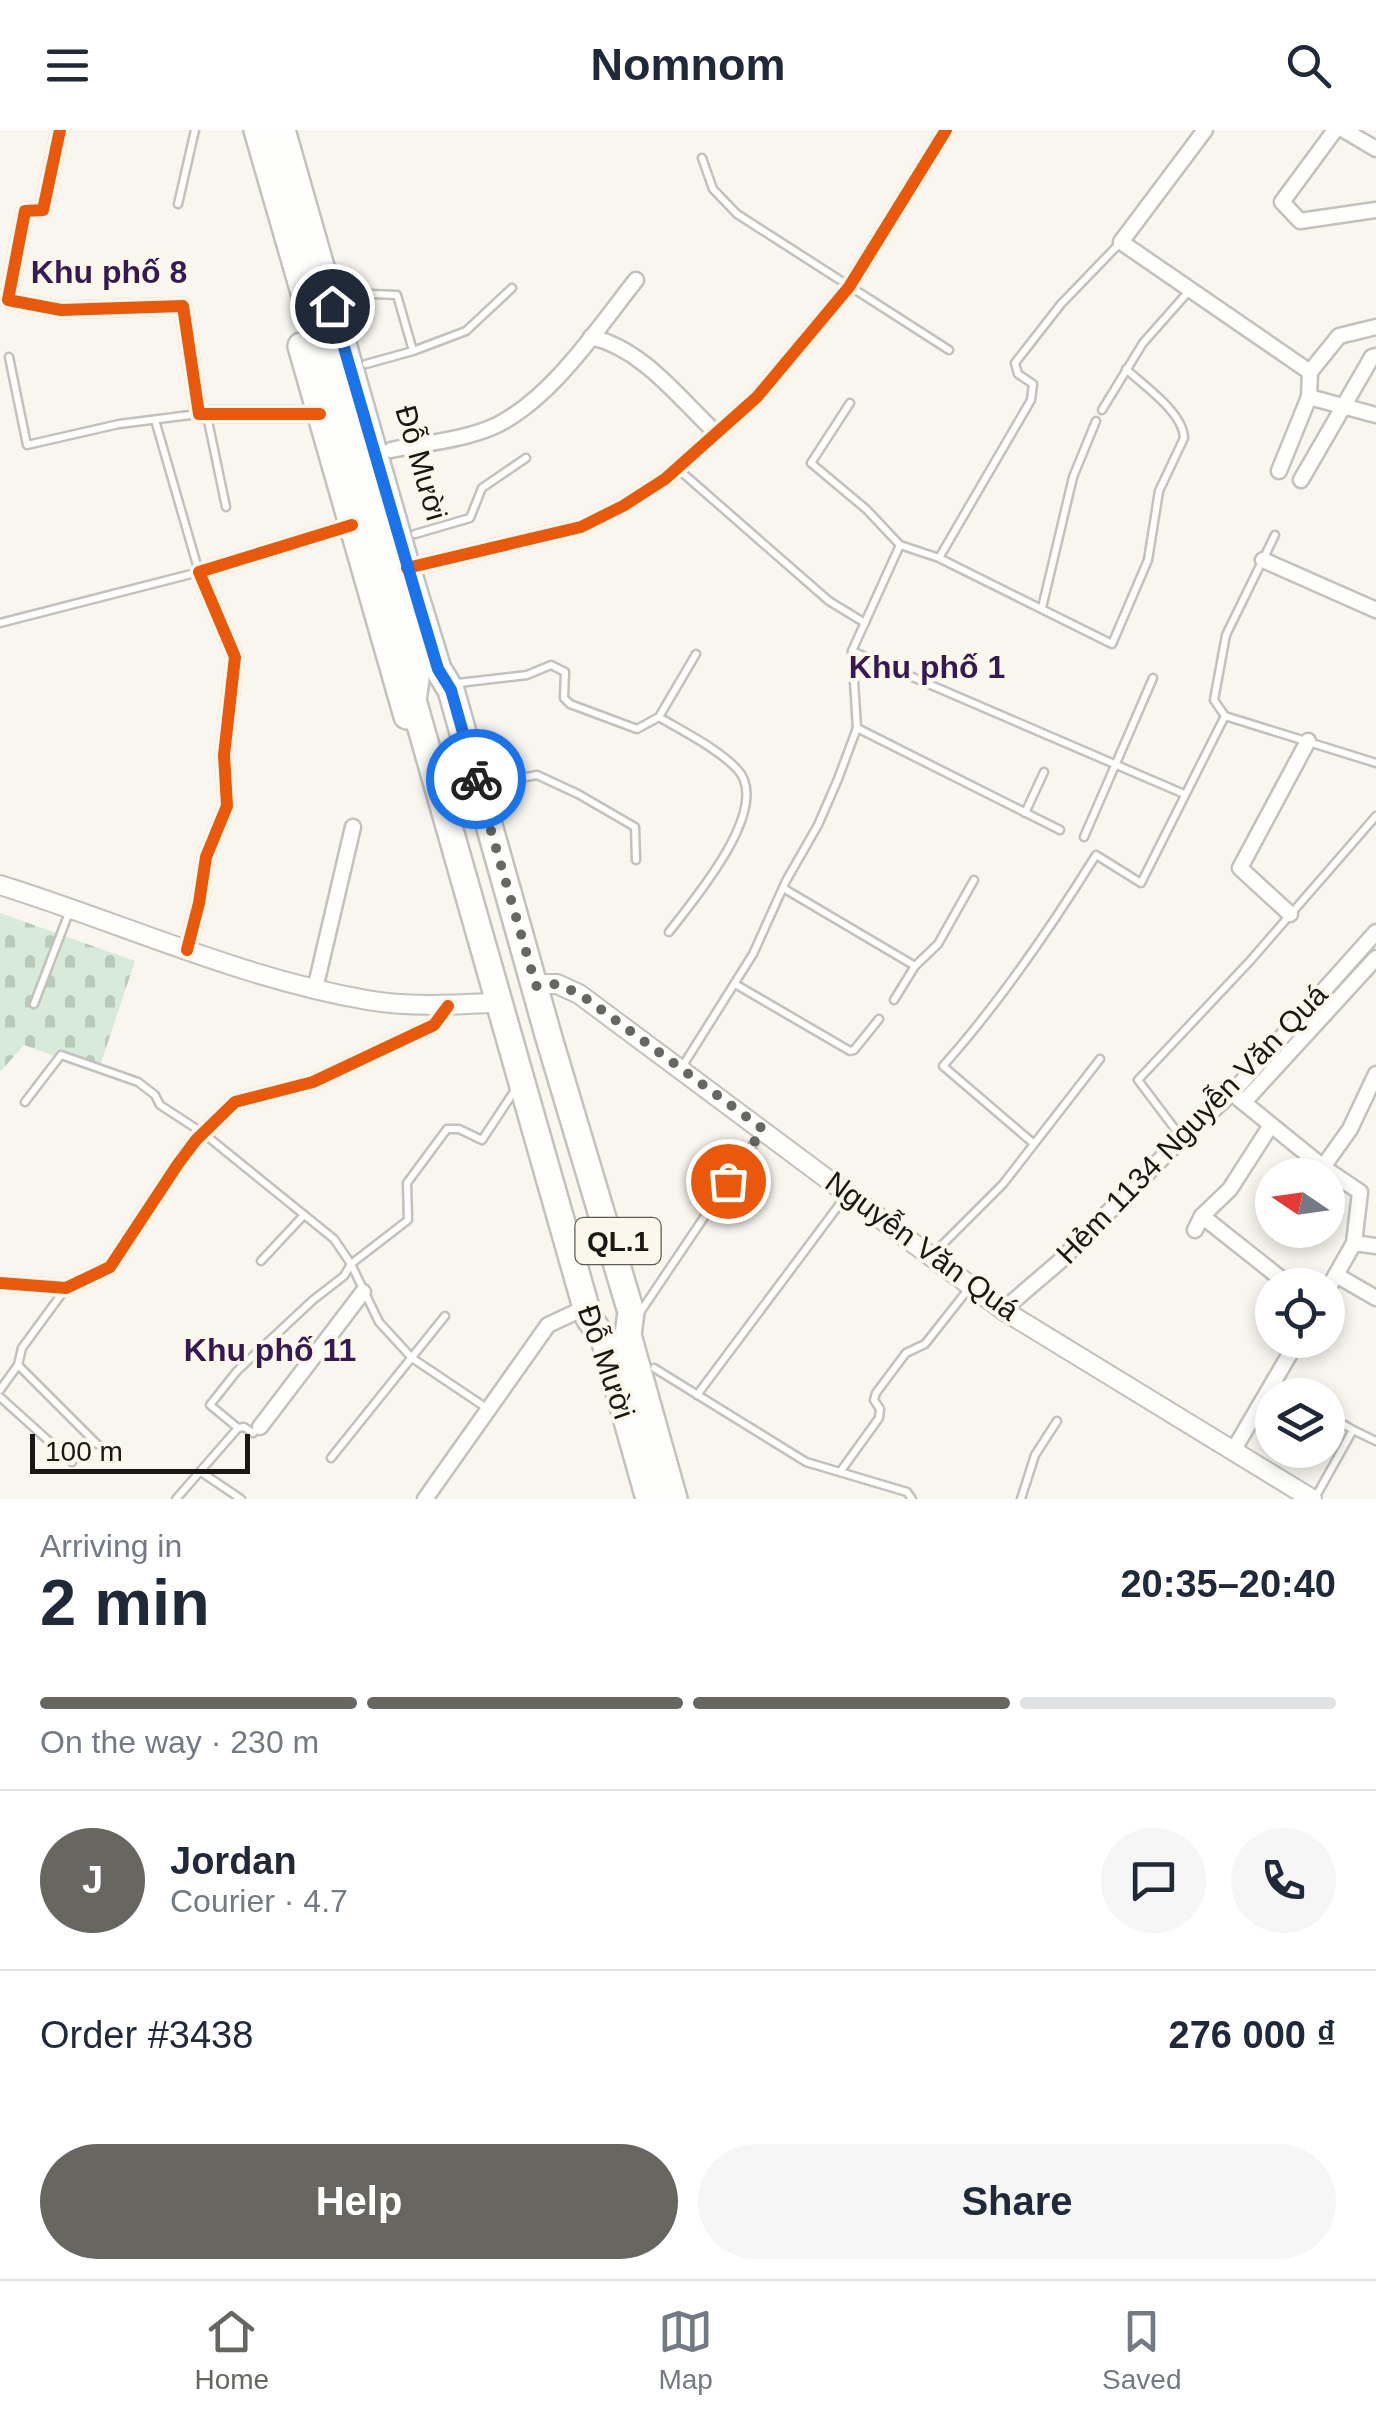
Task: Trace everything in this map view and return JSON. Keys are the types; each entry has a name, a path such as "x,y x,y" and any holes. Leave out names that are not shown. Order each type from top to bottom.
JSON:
{"highway":[{"name":"Đỗ Mười","path":"239,130 494,1002"},
{"name":"Đỗ Mười","path":"256,130 416,680 412,700 632,1499"},
{"name":"Đỗ Mười","path":"282,130 487,784 539,985 632,1312 628,1335 674,1499"},
{"name":"Đỗ Mười","path":"299,130 415,534 416,566 438,669 451,690 691,1499"},
{"name":"Đỗ Mười","path":"518,1088 589,1318 604,1338 649,1499"}],"main road":[{"path":"0,886 186,950 315,989 370,1000 448,1006 494,1002"},
{"name":"Nguyễn Văn Quá","path":"539,985 557,984 580,994 1003,1310 1314,1499"}],"street":[{"path":"60,130 43,210 24,212 8,300 60,310 183,306 203,413 320,414"},
{"path":"416,566 581,527 623,506 677,468 758,396 849,286 946,130"},
{"path":"1205,130 1120,242 1310,372"},
{"path":"1335,130 1282,202 1300,221 1376,210"},
{"path":"1344,130 1376,150"},
{"path":"391,450 495,426 527,406 591,337 636,280"},
{"path":"1279,470 1309,398 1310,372 1338,336 1376,327"},
{"path":"591,337 609,341 638,358 716,433"},
{"path":"1301,480 1376,356"},
{"path":"1309,398 1376,414"},
{"path":"186,950 206,858 227,806 224,755 235,657 199,572 352,525"},
{"path":"1263,560 1376,610"},
{"path":"1290,914 1240,868 1308,741"},
{"path":"315,989 353,827"},
{"name":"Hẻm 1134 Nguyễn Văn Quá","path":"1003,1310 1059,1262 1182,1138 1238,1098 1376,932"},
{"path":"1312,1158 1238,1098 1376,958"},
{"path":"0,1284 66,1288 110,1267 178,1164 235,1102 314,1082 434,1025 448,1006"},
{"path":"1329,1158 1350,1129 1376,1074"},
{"path":"1194,1230 1202,1216 1230,1189 1272,1125"},
{"path":"1340,1268 1354,1244 1360,1192 1345,1182"},
{"path":"1202,1216 1268,1268"},
{"path":"1354,1244 1376,1246"},
{"path":"1345,1287 1376,1298"},
{"path":"260,1427 362,1292"},
{"path":"425,1499 548,1326 578,1311"},
{"path":"1233,1451 1287,1358"}],"lane":[{"path":"178,204 195,130"},
{"path":"702,158 713,189 737,214 949,350"},
{"path":"939,558 1031,400 1033,384 1018,374 1015,364 1060,304 1120,242"},
{"path":"366,364 466,330 512,288"},
{"path":"1102,410 1150,334 1190,290"},
{"path":"346,293 397,295 413,351"},
{"path":"10,357 27,446 203,413 226,507"},
{"path":"850,403 811,463 900,545 939,558 1112,644 1148,560 1159,490 1184,438 1174,416 1126,368"},
{"path":"0,623 199,572 155,420"},
{"path":"1042,608 1073,476 1096,421"},
{"path":"415,534 470,518 482,488 526,458"},
{"path":"677,468 829,602 865,623"},
{"path":"1275,536 1226,635 1214,700 1225,716 1376,763"},
{"path":"682,1068 753,954 818,825 858,728 852,651 900,545"},
{"path":"852,651 1184,794"},
{"path":"458,683 526,676 551,664 565,672 564,698 570,704 637,728 659,717 696,654"},
{"path":"1084,838 1154,678"},
{"path":"1033,1143 943,1066 974,1031 1042,938 1096,855 1141,883 1225,716"},
{"path":"659,717 740,771 746,788 728,854 669,932"},
{"path":"858,728 1060,830"},
{"path":"1024,812 1044,772"},
{"path":"487,784 536,775 578,794 634,827 636,860"},
{"path":"1182,1138 1138,1080 1376,816"},
{"path":"894,1000 914,966 938,944 974,880"},
{"path":"783,888 914,966"},
{"path":"34,1004 70,908"},
{"path":"735,984 850,1051 880,1019"},
{"path":"25,1102 56,1058 64,1055 138,1082 160,1104 203,1133 334,1240 351,1264 379,1322 412,1358 489,1409"},
{"path":"931,1256 1003,1184 1100,1059"},
{"path":"238,1428 210,1406 237,1370 344,1276 351,1264 408,1220 407,1183 447,1129 460,1129 482,1140 518,1088"},
{"path":"639,1314 763,1129"},
{"path":"697,1395 849,1192"},
{"path":"262,1261 304,1215"},
{"path":"839,1472 878,1418 876,1393 906,1354 924,1344 970,1286"},
{"path":"66,1288 22,1348 18,1366 0,1394 72,1462"},
{"path":"331,1458 444,1316"},
{"path":"18,1366 97,1444"},
{"path":"654,1368 806,1462 907,1492 912,1499"},
{"path":"1021,1499 1035,1455 1057,1422"},
{"path":"1345,1425 1376,1441"},
{"path":"176,1499 238,1428 253,1433 260,1427"},
{"path":"1314,1499 1353,1430"},
{"path":"201,1472 241,1499"}],"green space":[{"path":"0,913 135,961 98,1072 24,1045 0,1072"}],"cycle path":[{"path":"60,130 43,210 25,211 8,300 61,310 183,306 199,414 320,414"},
{"path":"407,568 581,527 665,479 757,397 849,287 946,130"},
{"path":"187,950 206,857 227,806 224,755 235,657 199,572 352,525"},
{"path":"0,1283 66,1288 110,1267 196,1140 235,1102 313,1082 434,1025 448,1006"}],"way so far":[{"path":"476,779 536,986 557,984 580,994 763,1129 728,1181"}],"district":[{"name":"Khu phố 8","path":"109,272"},
{"name":"Khu phố 1","path":"927,667"},
{"name":"Khu phố 11","path":"270,1350"}],"route":[{"path":"332,306 438,669 451,690 476,779"}]}
